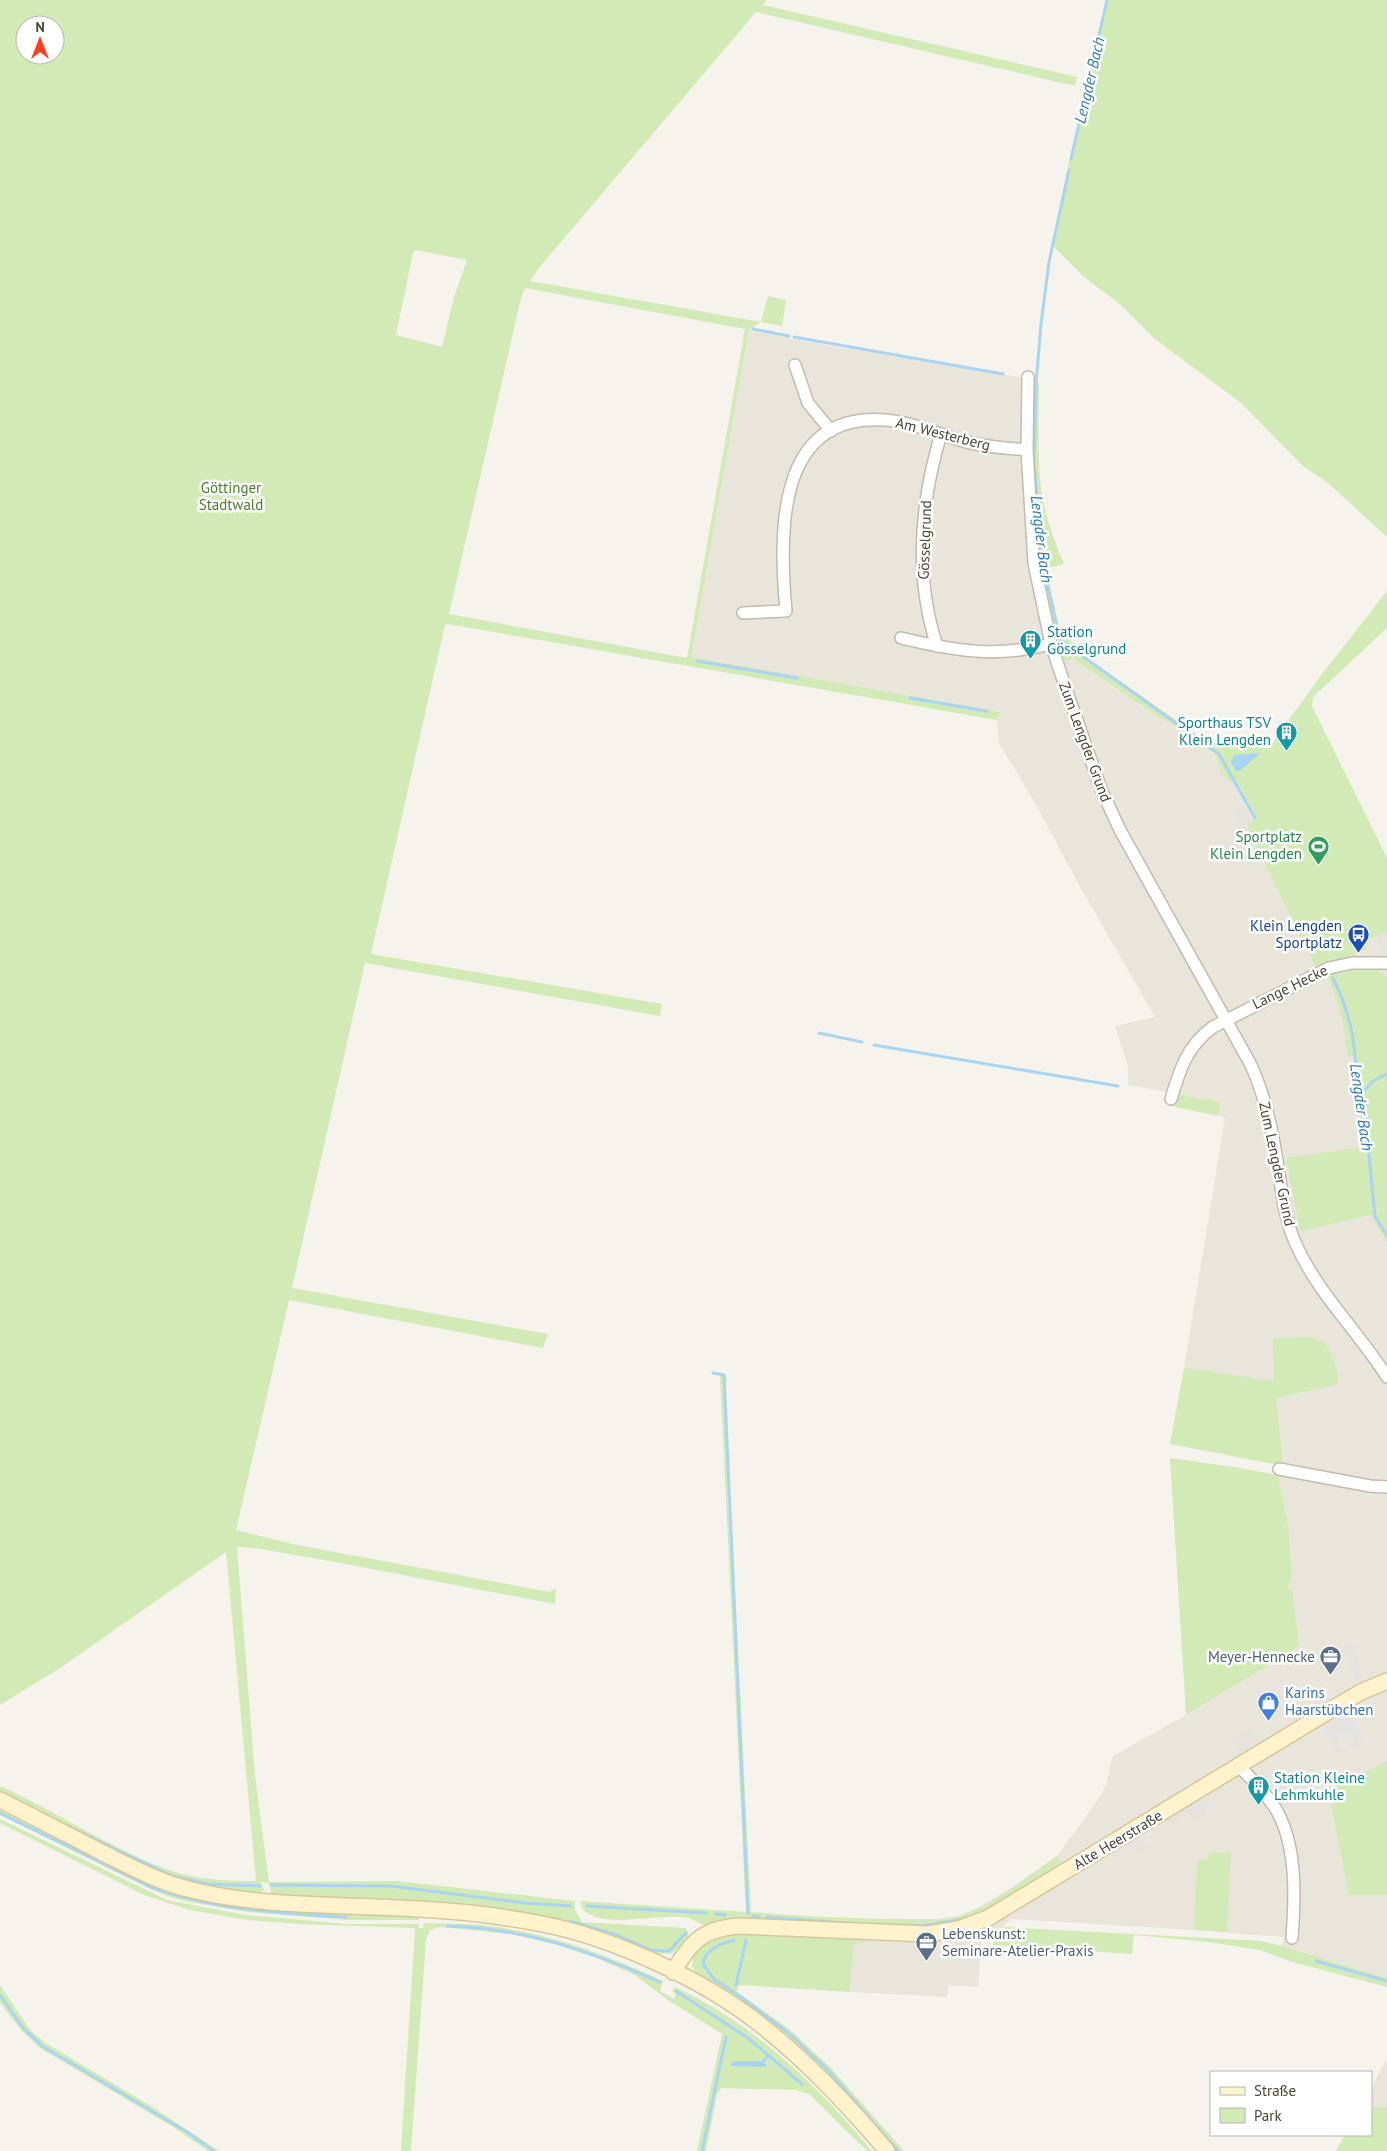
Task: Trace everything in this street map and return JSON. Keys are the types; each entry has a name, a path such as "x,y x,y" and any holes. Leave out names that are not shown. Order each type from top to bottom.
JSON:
{"main road":[{"name":"Alte Heerstraße","path":"673,1972 686,1950 705,1933 720,1927 738,1926 928,1934 958,1929 988,1918 1352,1697 1387,1681"},
{"path":"0,1800 141,1872 178,1887 240,1898 423,1909 544,1924 617,1947 673,1972 755,2020 783,2042 833,2090 887,2151"}],"street":[{"path":"795,365 808,403 831,431"},
{"name":"Zum Lengder Grund","path":"1028,377 1027,450 1034,562 1051,644 1087,752 1111,812 1134,858 1250,1065 1268,1112 1288,1225 1306,1265 1336,1310 1387,1377"},
{"name":"Am Westerberg","path":"743,613 786,611 782,552 788,499 794,474 805,454 819,438 831,431 849,423 886,420 913,425 984,446 1027,450"},
{"name":"Gösselgrund","path":"937,646 928,616 923,585 922,540 924,506 932,464 941,434"},
{"path":"901,638 937,646 995,653 1030,649 1051,644"},
{"name":"Lange Hecke","path":"1225,1020 1329,968 1352,963 1387,964"},
{"path":"1171,1099 1180,1067 1190,1048 1200,1036 1225,1020"},
{"path":"1279,1469 1363,1485 1387,1487"},
{"path":"1239,1766 1275,1808 1284,1830 1293,1880 1292,1938"}],"shaded area":[{"path":"749,330 831,346 1031,379 1046,568 1061,635 1072,658 1157,716 1191,735 1216,755 1269,748 1295,710 1387,903 1387,1978 1282,1946 1283,1937 1010,1919 1003,1927 982,1935 978,1987 949,1985 947,1997 850,1992 854,1944 867,1919 935,1919 959,1916 981,1906 1017,1884 1057,1856 1098,1800 1106,1785 1113,1756 1186,1715 1298,1646 1291,1589 1287,1590 1288,1524 1275,1463 1270,1381 1184,1368 1225,1118 1218,1116 1221,1102 1128,1085 1128,1067 1115,1026 1155,1017 1079,885 1034,801 999,743 997,720 1001,712 690,657"},
{"path":"875,412 926,420 965,433 997,439 997,442 879,416 862,416 837,422 839,418 847,415"},
{"path":"794,464 779,558 776,553 778,512 790,466"},
{"path":"924,485 920,589 916,584 915,544 919,490"},
{"path":"1080,746 1096,788 1213,1006 1208,1005 1126,859 1093,788 1077,747"},
{"path":"1243,805 1252,821 1241,827 1232,811"},
{"path":"1387,931 1387,955 1384,954 1376,936"},
{"path":"1355,1644 1362,1678 1356,1680 1342,1647"},
{"path":"1288,1705 1298,1721 1291,1725 1282,1709"},
{"path":"1351,1712 1365,1743 1337,1755 1322,1726","holes":["1350,1730 1355,1742 1341,1748 1336,1736"]},
{"path":"1251,1727 1261,1743 1241,1756 1231,1739"},
{"path":"1208,1791 1208,1807 1206,1808 1205,1816 1192,1820 1187,1813 1175,1819 1181,1822 1179,1826 1169,1821 1167,1822 1163,1818"},
{"path":"1135,1835 1141,1842 1148,1845 1146,1849 1142,1848 1140,1852 1122,1845"},
{"path":"1387,2058 1387,2151 1336,2151 1344,2136 1372,2136 1372,2086"}],"green space":[{"name":"Göttinger Stadtwald","path":"0,0 767,0 763,5 1077,77 1075,86 756,12 538,269 530,281 761,322 749,330 691,657 1001,712 997,720 445,625 371,954 662,1004 660,1016 365,963 292,1288 548,1334 543,1348 289,1300 236,1530 297,1545 550,1592 556,1588 555,1604 330,1561 255,1548 237,1547 255,1776 269,1882 397,1881 575,1901 575,1910 582,1922 686,1928 689,1936 672,1954 653,1954 600,1933 272,1897 269,1883 261,1882 264,1890 258,1895 228,1892 171,1879 0,1796 0,1786 128,1853 172,1871 203,1878 256,1881 226,1552 60,1668 0,1705","holes":["415,250 467,260 454,297 442,347 396,335","525,288 745,329 687,658 449,614 521,298"]},
{"path":"1106,0 1387,0 1387,537 1327,482 1304,467 1241,403 1155,339 1121,305 1084,277 1052,245"},
{"path":"768,296 786,300 782,326 761,322"},
{"path":"1031,379 1039,383 1038,445 1041,492 1055,543 1064,564 1047,568 1051,591 1044,593 1036,540 1032,486"},
{"name":"Sportplatz Klein Lengden","path":"1387,591 1387,628 1313,697 1312,706 1387,858 1387,931 1364,942 1367,949 1363,951 1361,948 1355,951 1357,955 1352,959 1320,967 1316,966 1313,962 1248,828 1248,823 1257,818 1238,783 1230,781 1221,774 1216,755 1191,735 1157,716 1072,658 1065,662 1060,646 1057,646 1045,598 1052,596 1061,635 1067,634 1078,652 1206,741 1218,745 1269,748 1319,678"},
{"path":"1353,970 1379,970 1379,973 1387,976 1387,1242 1371,1215 1300,1231 1286,1158 1363,1147 1353,1056 1348,1056 1338,1005 1327,975"},
{"path":"1177,1094 1221,1102 1218,1116 1175,1107"},
{"path":"1312,1337 1326,1343 1335,1364 1339,1384 1276,1398 1283,1466 1170,1444 1184,1368 1274,1381 1273,1338"},
{"path":"720,1375 727,1377 725,1389 751,1912 877,1919 928,1920 953,1918 986,1905 1057,1856 1062,1865 976,1917 935,1927 729,1920 707,1925 689,1918 677,1917 605,1919 593,1916 583,1910 580,1901 746,1912"},
{"path":"1170,1458 1278,1475 1288,1524 1292,1577 1287,1589 1292,1589 1299,1646 1186,1715"},
{"path":"1387,1762 1387,1895 1349,1895 1328,1789"},
{"path":"0,1806 143,1879 416,1914 419,1920 347,1920 247,1912 184,1901 146,1887 0,1815"},
{"path":"0,1819 167,1900 246,1915 347,1924 419,1924 419,1928 423,1928 424,1923 489,1926 534,1934 600,1954 663,1981 660,1991 674,1999 676,1995 672,1990 675,1987 704,2002 757,2037 807,2080 872,2151 867,2151 809,2094 796,2090 721,2088 717,2095 706,2151 697,2151 722,2034 668,2000 635,1975 599,1959 555,1944 511,1934 440,1927 430,1930 426,1940 411,2151 401,2151 415,1928 247,1920 190,1910 144,1895 0,1823"},
{"path":"1209,1853 1231,1853 1227,1932 1194,1930 1197,1860 1208,1860"},
{"path":"1003,1927 1262,1941 1387,1978 1387,1987 1289,1961 1260,1950 1209,1942 1134,1935 1132,1954 993,1945 994,1933"},
{"path":"726,1933 866,1936 865,1941 854,1944 850,1992 739,1985 737,1992 789,2029 830,2067 904,2151 893,2151 697,1974 692,1967 695,1954 703,1945"},
{"path":"0,1985 31,2031 46,2043 151,2106 219,2151 208,2151 173,2127 40,2048 22,2031 0,2003"},
{"path":"1372,2107 1387,2107 1387,2151 1336,2151 1344,2136 1372,2136"}],"water":[{"path":"1260,753 1240,771 1236,771 1231,762 1234,755"},
{"path":"735,2061 762,2061 767,2065 765,2067 732,2066 730,2064"}],"waterway":[{"name":"Lengder Bach","path":"1071,159 1107,0"},
{"name":"Lengder Bach","path":"1069,170 1049,262 1041,324 1036,384 1034,461 1041,557 1060,640 1219,754 1255,818"},
{"path":"753,329 789,336"},
{"path":"794,337 1003,374"},
{"path":"697,661 797,678"},
{"path":"910,698 987,711"},
{"name":"Lengder Bach","path":"1333,978 1347,1012 1357,1072 1363,1095 1375,1216 1387,1236"},
{"path":"819,1033 862,1042"},
{"path":"874,1045 1118,1086"},
{"path":"1362,1093 1373,1081 1387,1074"},
{"path":"713,1373 724,1375 748,1914"},
{"path":"0,1813 151,1887 175,1895 223,1906 346,1917"},
{"path":"59,1822 172,1876 208,1884 260,1886"},
{"path":"271,1885 391,1886 526,1903 571,1906"},
{"path":"587,1906 706,1913"},
{"path":"716,1914 725,1915"},
{"path":"753,1916 759,1917"},
{"path":"767,1917 844,1923"},
{"path":"907,1926 921,1926 959,1920"},
{"path":"570,1921 617,1935 651,1950 669,1951 686,1933"},
{"path":"447,1926 503,1931 530,1936 608,1960 660,1982"},
{"path":"734,1940 714,1948 704,1959 703,1964 714,1979 790,2034 828,2070 898,2151"},
{"path":"736,1985 746,1940"},
{"path":"1316,1961 1387,1981"},
{"path":"676,1991 748,2038 802,2084"},
{"path":"0,1995 23,2028 42,2046 187,2132 214,2151"},
{"path":"702,2151 726,2037"},
{"path":"761,2065 768,2055"}],"place":[{"name":"Station Gösselgrund","path":"1031,660"},
{"name":"Sporthaus TSV Klein Lengden","path":"1287,751"},
{"name":"Sportplatz Klein Lengden","path":"1318,865"},
{"name":"Klein Lengden Sportplatz","path":"1358,954"},
{"name":"Meyer-Hennecke","path":"1331,1676"},
{"name":"Karins Haarstübchen","path":"1269,1721"},
{"name":"Station Kleine Lehmkuhle","path":"1258,1806"},
{"name":"Lebenskunst: Seminare-Atelier-Praxis","path":"926,1962"}]}
